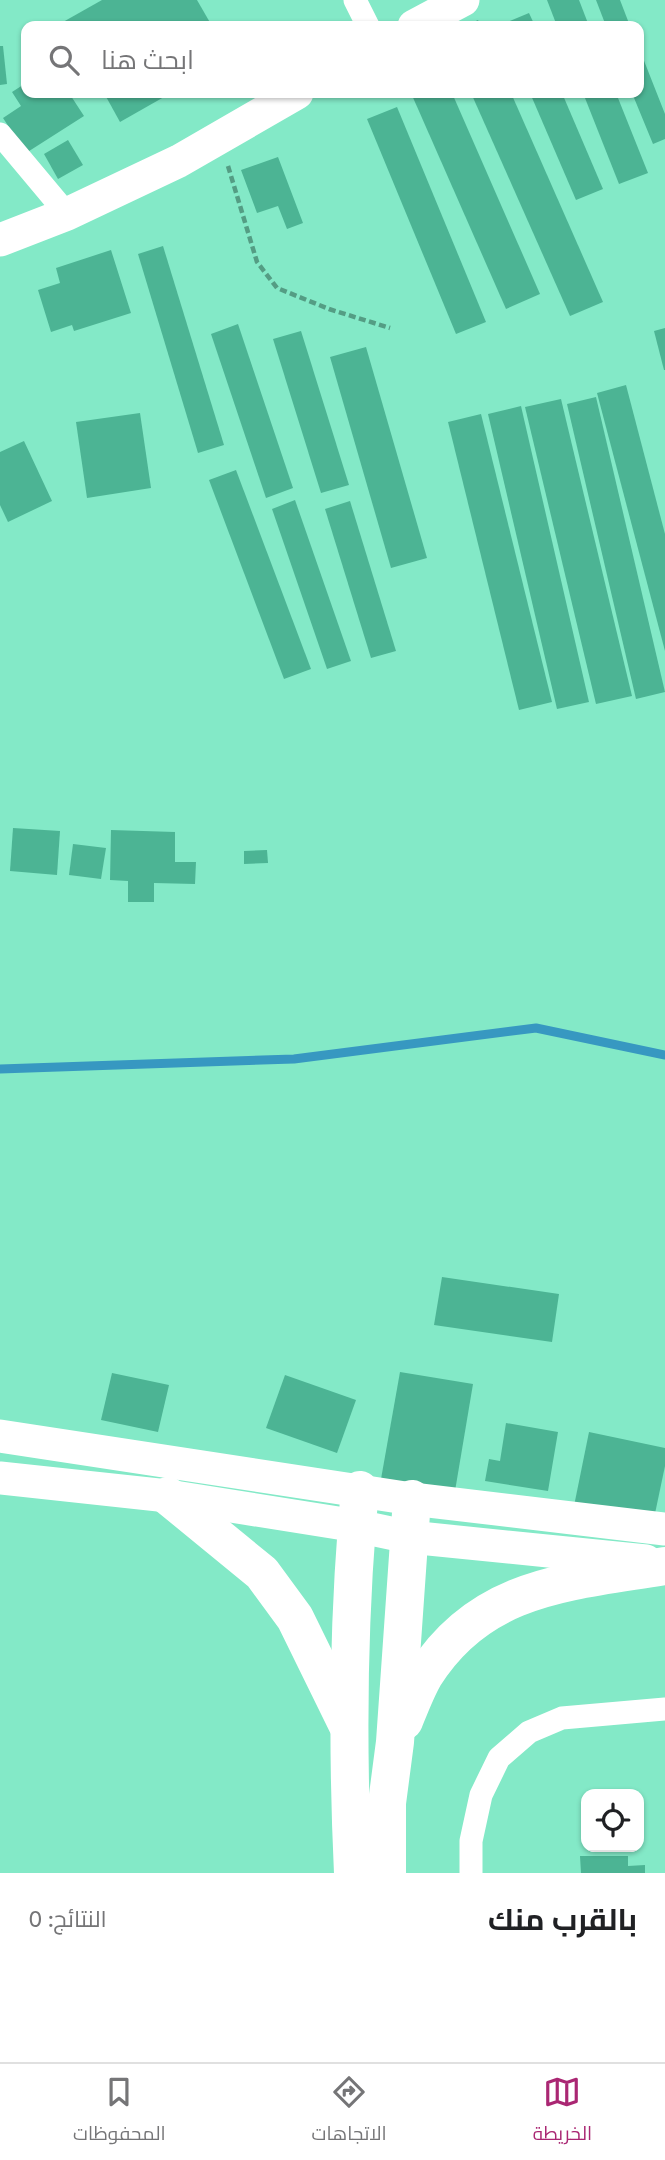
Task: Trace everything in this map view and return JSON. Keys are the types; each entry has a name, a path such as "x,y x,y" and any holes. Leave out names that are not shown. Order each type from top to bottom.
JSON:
{"highway":[{"path":"168,1496 262,1573 295,1618 348,1728"},
{"path":"387,1873 387,1802 395,1742 412,1499"},
{"path":"353,1873 348,1728 359,1508"},
{"path":"395,1742 423,1678 447,1645 476,1618 517,1597 565,1582 665,1565"}],"main road":[{"path":"423,21 463,0"},
{"path":"0,240 67,214 179,161 288,98"},
{"path":"0,1436 359,1508 409,1537 665,1565"},
{"path":"0,1478 168,1496 359,1508 412,1499 665,1529"}],"street":[{"path":"355,0 366,21"},
{"path":"0,134 67,214"},
{"path":"471,1873 471,1842 481,1795 499,1758 529,1732 562,1718 665,1709"}],"path":[{"path":"217,140 232,174 257,262 277,288 329,309 390,328"}],"building":[{"path":"102,0 197,0 209,21 65,21"},
{"path":"547,0 579,0 587,21 555,21"},
{"path":"596,0 620,0 628,21 604,21"},
{"path":"529,13 533,21 510,21"},
{"path":"0,46 3,46 7,84 0,85"},
{"path":"644,61 665,114 665,139 653,144 634,98 644,98"},
{"path":"21,86 21,98 72,98 84,116 26,153 3,118 21,106 12,92"},
{"path":"107,98 162,98 120,122"},
{"path":"413,98 454,98 540,294 506,309"},
{"path":"473,98 513,98 603,302 570,316"},
{"path":"532,98 564,98 603,189 576,200"},
{"path":"585,98 618,98 648,173 619,184"},
{"path":"397,107 486,322 456,334 367,119"},
{"path":"68,140 83,165 58,179 44,154"},
{"path":"278,157 303,223 287,229 278,206 257,213 241,170"},
{"path":"163,246 224,445 198,453 138,254"},
{"path":"111,250 131,313 74,331 72,325 51,332 38,290 60,283 56,268"},
{"path":"238,324 293,488 266,498 211,334"},
{"path":"665,328 665,370 664,370 654,331"},
{"path":"301,331 349,485 321,493 273,339"},
{"path":"366,347 427,558 391,568 330,357"},
{"path":"626,385 665,534 665,651 597,393"},
{"path":"596,397 665,692 636,699 567,404"},
{"path":"561,399 632,696 596,704 525,407"},
{"path":"521,406 589,702 557,709 488,414"},
{"path":"140,413 151,488 87,498 76,422"},
{"path":"481,414 552,702 519,710 448,422"},
{"path":"24,441 52,501 8,522 0,505 0,452"},
{"path":"236,470 311,669 284,679 209,480"},
{"path":"295,500 351,661 327,669 272,509"},
{"path":"350,501 396,651 371,658 325,509"},
{"path":"13,828 60,831 57,875 10,871"},
{"path":"111,830 175,832 175,862 196,862 195,884 154,883 154,902 128,902 128,881 110,880"},
{"path":"73,844 106,848 101,879 69,875"},
{"path":"267,850 268,863 244,864 244,851"},
{"path":"442,1277 559,1294 552,1342 434,1325"},
{"path":"400,1372 473,1384 455,1491 381,1479"},
{"path":"112,1373 169,1385 158,1432 101,1420"},
{"path":"285,1375 356,1400 337,1453 266,1428"},
{"path":"506,1423 558,1432 548,1491 485,1481 489,1459 500,1461"},
{"path":"589,1432 665,1448 665,1466 653,1523 574,1506"},
{"path":"580,1856 628,1856 628,1866 645,1865 645,1873 581,1873"}],"waterway":[{"path":"0,1069 294,1059 536,1028 665,1055"}]}
